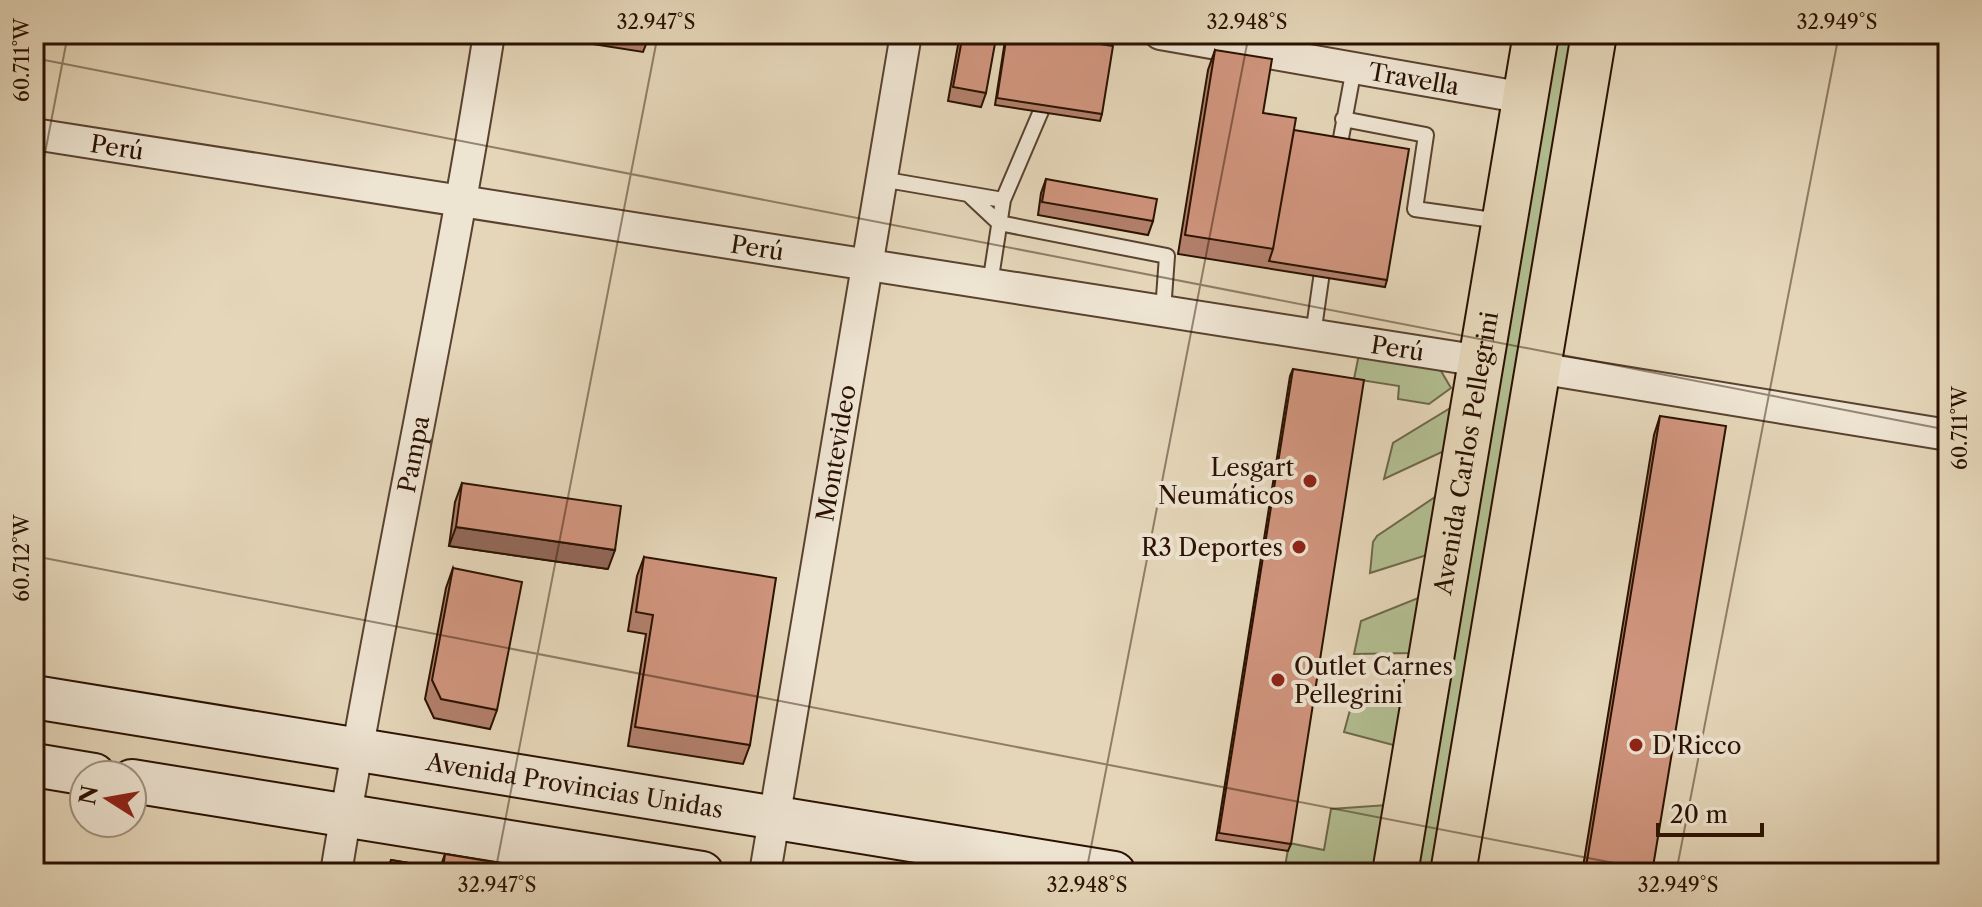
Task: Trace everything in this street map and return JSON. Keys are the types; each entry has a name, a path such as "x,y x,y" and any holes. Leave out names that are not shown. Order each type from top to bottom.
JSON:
{"main road":[{"name":"Avenida Carlos Pellegrini","path":"1395,873 1536,34"},
{"path":"1453,873 1594,34"},
{"name":"Avenida Provincias Unidas","path":"34,697 355,752 1114,873"},
{"path":"34,765 68,771"},
{"path":"148,784 702,873"}],"street":[{"name":"Pampa","path":"336,873 355,752 463,201 489,34"},
{"name":"Montevideo","path":"765,873 906,34"},
{"name":"Travella","path":"1160,34 1525,98"},
{"name":"Perú","path":"34,134 1481,361"},
{"path":"1538,368 1948,435"}],"lane":[{"path":"1337,165 1354,68"},
{"path":"990,284 1003,200 1051,89 1053,75"},
{"path":"1343,119 1426,135 1415,209 1504,222"},
{"path":"881,179 1003,200"},
{"path":"968,194 999,223 1167,256 1163,311"},
{"path":"1313,335 1326,242"}],"green space":[{"path":"1536,34 1594,34 1453,873 1395,873"},
{"path":"1360,349 1438,366 1451,388 1429,404 1398,399 1399,386 1354,379"},
{"path":"1452,407 1444,451 1384,479 1393,443"},
{"path":"1438,495 1427,555 1370,573 1373,542 1377,536"},
{"path":"1423,596 1414,653 1354,654 1361,621"},
{"path":"1404,690 1397,746 1344,732 1353,699"},
{"path":"1387,805 1375,873 1284,873 1289,843 1324,850 1331,809"}],"building":[{"path":"963,34 996,38 986,93 953,87"},
{"path":"1007,34 1035,34 1113,46 1102,114 997,98"},
{"path":"1215,50 1272,59 1263,113 1296,118 1273,249 1185,235"},
{"path":"1294,130 1409,149 1387,280 1269,261"},
{"path":"1046,179 1157,199 1153,221 1042,202"},
{"path":"1293,369 1364,380 1291,844 1219,833"},
{"path":"1660,416 1726,426 1652,873 1585,873"},
{"path":"462,483 621,506 615,550 456,527"},
{"path":"644,557 776,578 750,745 635,727 653,615 636,612"},
{"path":"453,568 522,582 497,710 441,699 432,680"},
{"path":"445,854 554,873 389,873 391,860 443,869"}],"place":[{"name":"Lesgart Neumáticos","path":"1310,481"},
{"name":"R3 Deportes","path":"1299,547"},
{"name":"Outlet Carnes Pellegrini","path":"1278,680"},
{"name":"D'Ricco","path":"1636,745"}]}
